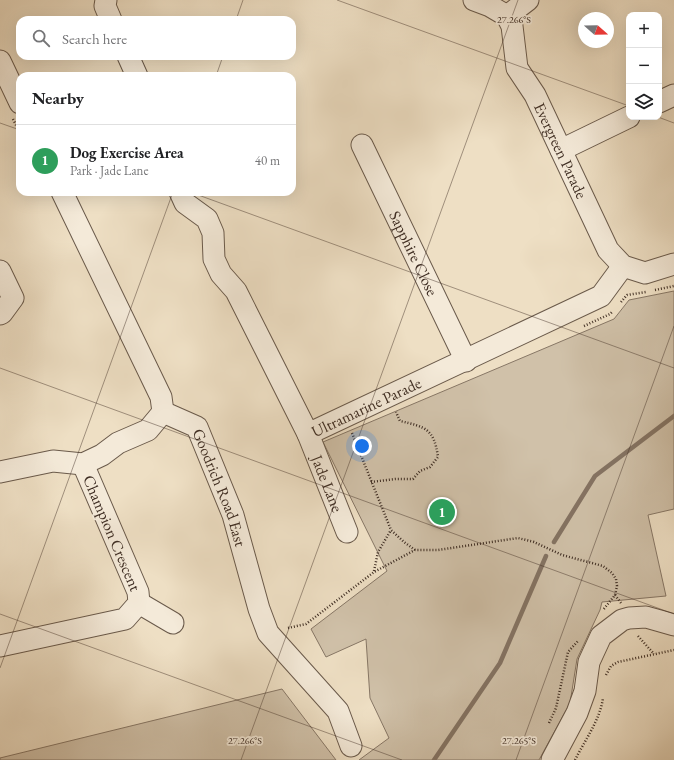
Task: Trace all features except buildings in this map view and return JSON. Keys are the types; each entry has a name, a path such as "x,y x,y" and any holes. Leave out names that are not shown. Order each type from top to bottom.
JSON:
{"street":[{"path":"106,0 105,6 109,16"},
{"path":"474,0 490,6 507,16 528,0"},
{"name":"Evergreen Parade","path":"507,16 512,26 517,68 535,95 608,250 623,266 645,273 674,264"},
{"path":"130,60 135,72"},
{"path":"0,61 16,95"},
{"path":"662,101 674,95"},
{"path":"561,150 626,118"},
{"name":"Sapphire Close","path":"362,145 466,361"},
{"path":"64,196 161,397 163,412"},
{"name":"Ultramarine Parade","path":"182,196 185,203 206,219 214,233 214,259 220,274 236,291 308,434 466,361 601,296 623,266"},
{"path":"0,272 12,298 0,314"},
{"name":"Champion Crescent","path":"0,472 53,460 83,464 102,455 118,443 148,430 163,412"},
{"name":"Goodrich Road East","path":"163,412 198,427 233,515 259,609 268,633 338,711 351,746"},
{"name":"Jade Lane","path":"308,434 347,532"},
{"name":"Champion Crescent","path":"0,646 126,619 139,603 138,592 83,464"},
{"name":"Champion Crescent","path":"139,603 173,623"},
{"path":"552,760 577,713 585,691 589,662 601,636 622,620 630,618 646,617 674,625"}],"path":[{"path":"371,482 395,479 414,479 420,471 430,467 438,457 436,445 429,432 422,426 400,421 396,411"},
{"path":"332,422 338,433 350,429 391,530 415,550"},
{"path":"374,572 378,552 391,530"},
{"path":"268,633 306,624 374,572 415,550 438,550 518,538 534,542 562,555"},
{"path":"605,682 608,670 611,666 618,662 674,650"},
{"path":"575,760 602,708 603,695"}],"shaded area":[{"path":"674,291 674,509 648,515 666,596 602,602 600,610 577,659 570,703 539,760 359,760 389,738 370,698 366,639 326,657 311,629 387,571 323,442 614,319 629,300"},
{"path":"282,689 336,760 0,760 0,758"}],"waterway":[{"path":"554,542 595,476 674,416"},
{"path":"434,760 500,663 546,556"}],"place":[{"name":"Dog Exercise Area","path":"442,512"}]}
